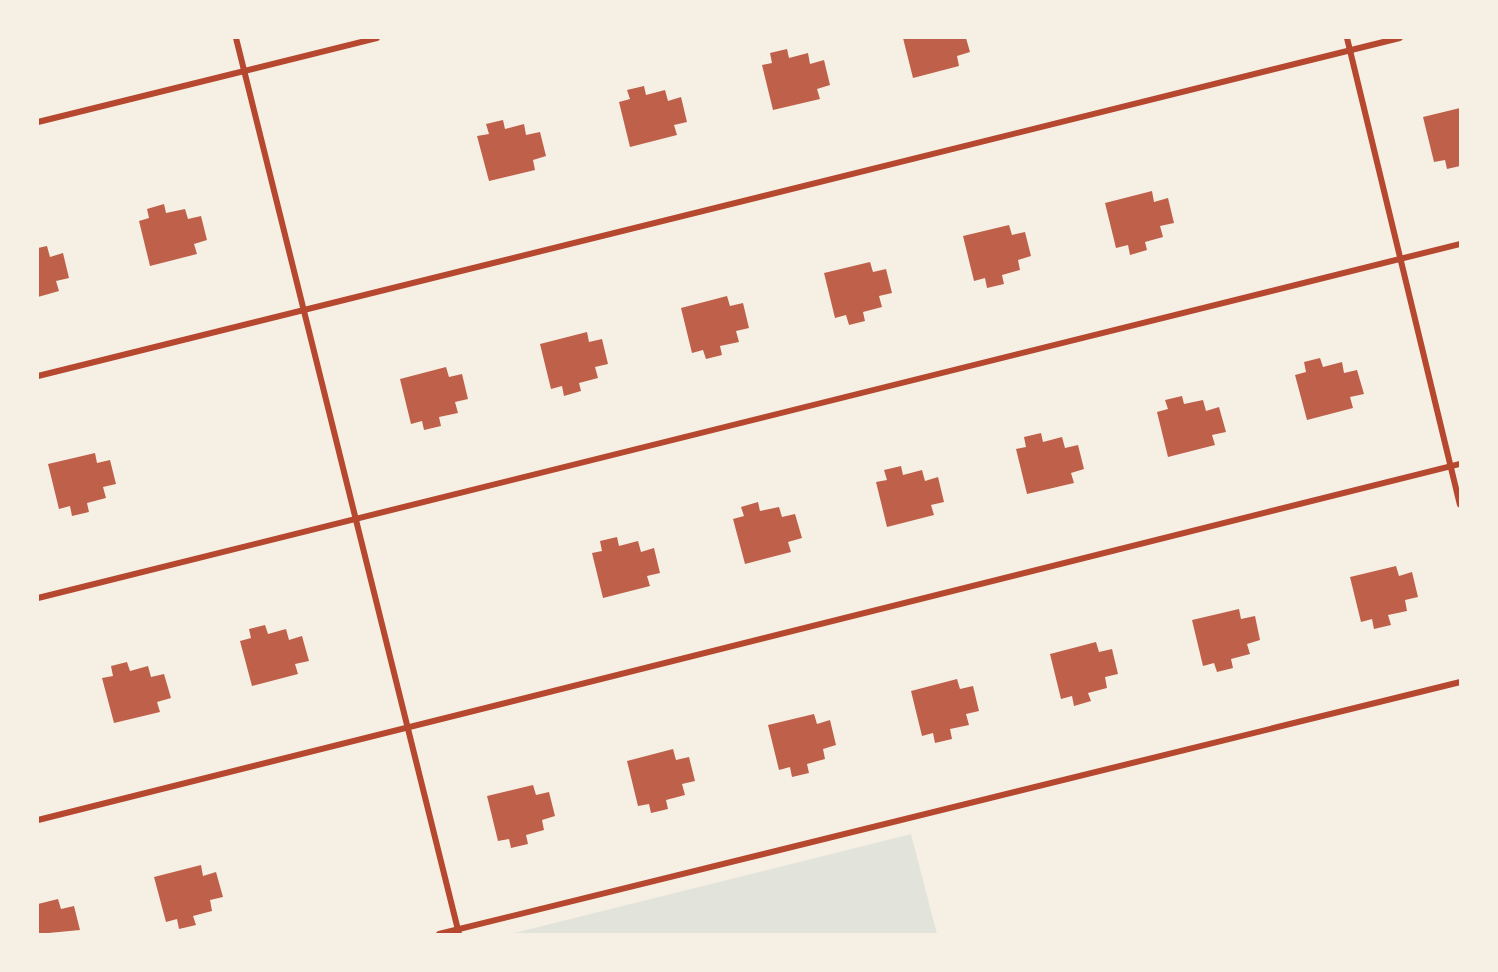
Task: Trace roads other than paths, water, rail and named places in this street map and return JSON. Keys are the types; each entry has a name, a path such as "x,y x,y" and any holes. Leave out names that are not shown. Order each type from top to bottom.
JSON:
{"street":[{"path":"236,38 459,932"},
{"path":"38,122 376,38"},
{"path":"1347,38 1461,504"},
{"path":"38,376 1400,38"},
{"path":"38,598 1461,244"},
{"path":"38,820 1461,464"},
{"path":"439,934 459,932 1461,682"}]}
